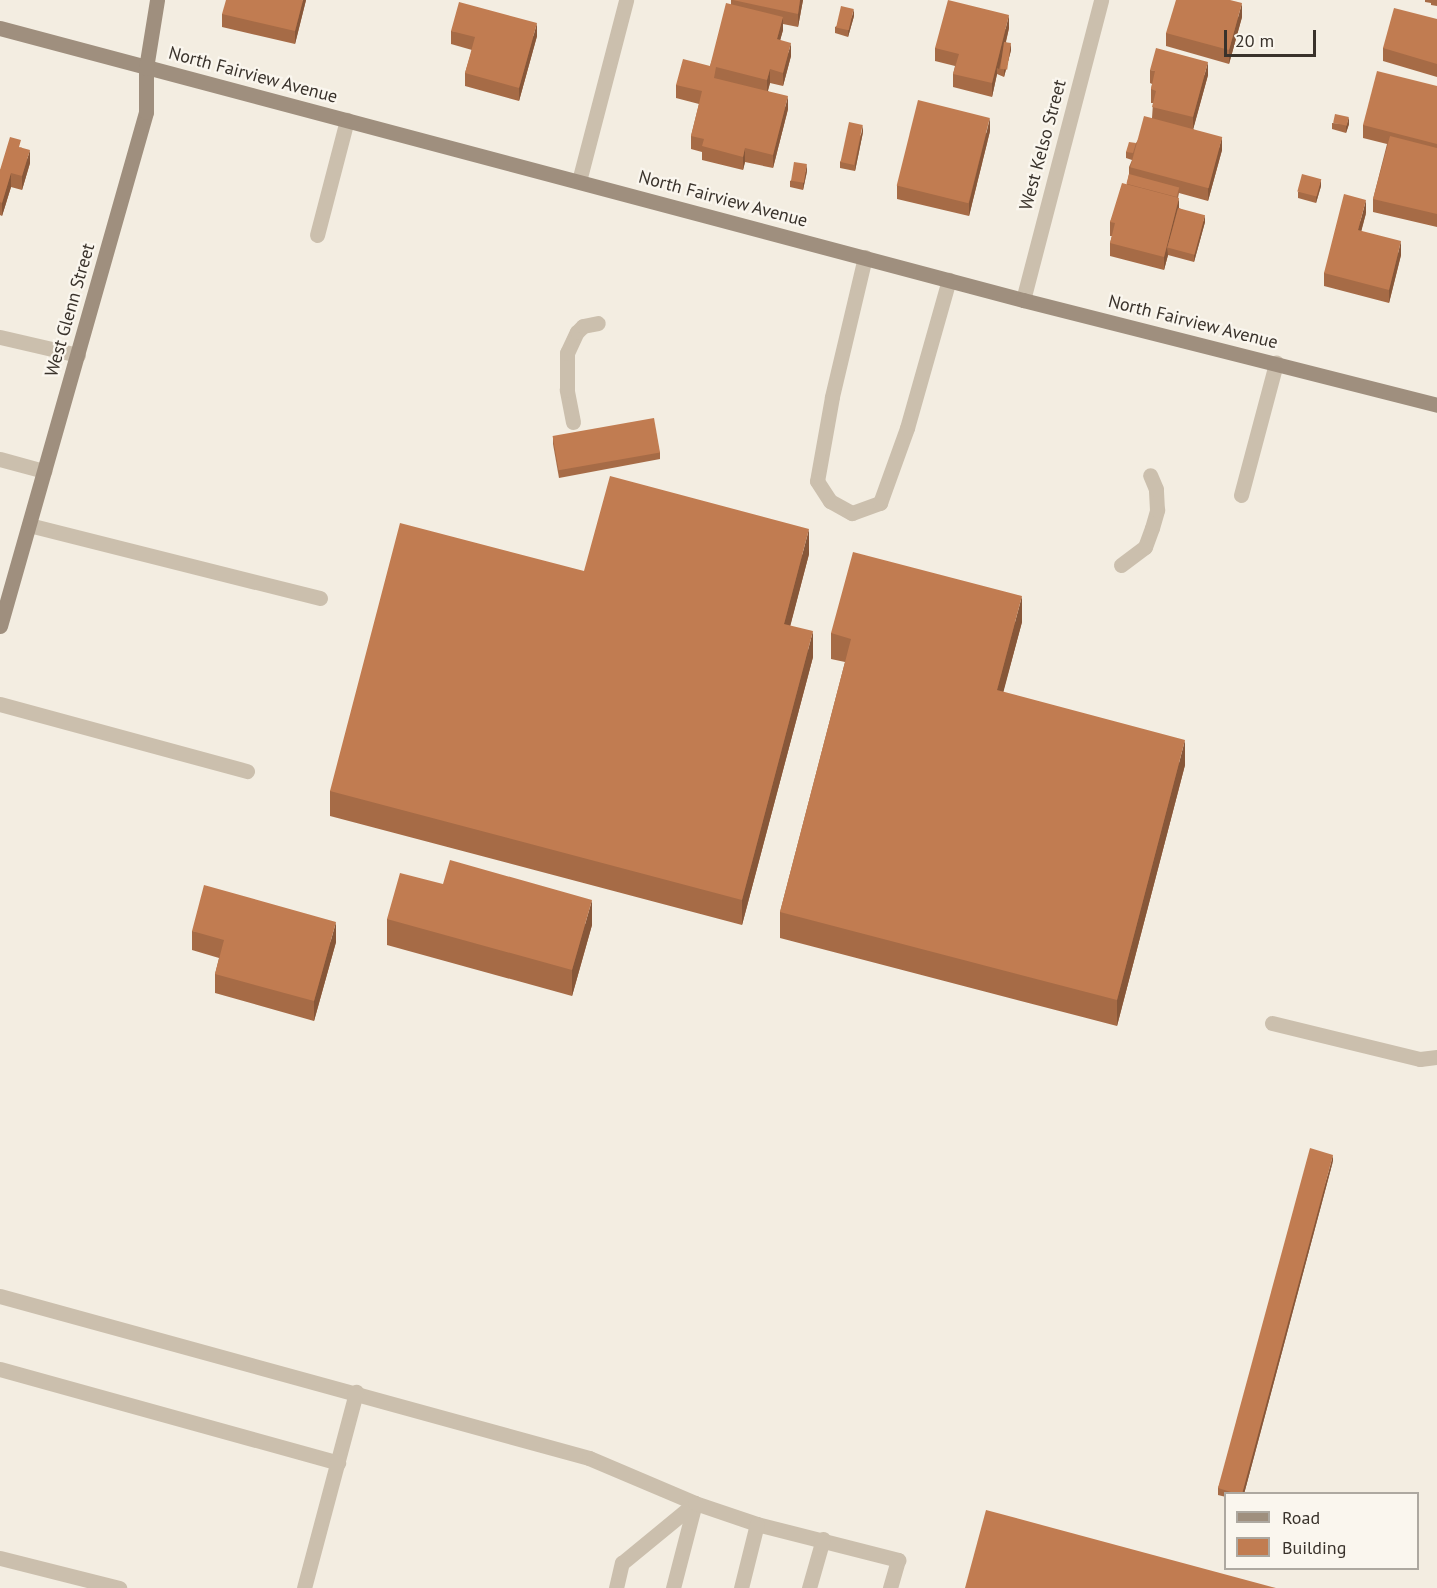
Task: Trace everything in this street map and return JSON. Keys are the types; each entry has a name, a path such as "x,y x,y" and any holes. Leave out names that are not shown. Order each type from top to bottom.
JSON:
{"street":[{"name":"West Glenn Street","path":"0,627 146,112 146,68 157,0"},
{"path":"579,181 626,0"},
{"name":"West Kelso Street","path":"1023,300 1101,0"},
{"name":"North Fairview Avenue","path":"0,27 146,68 1023,300 1437,405"},
{"path":"318,236 347,120"},
{"path":"865,257 832,397 817,481 830,501 852,513 880,503 907,428 949,280"},
{"path":"573,422 567,390 567,353 577,332 583,326 598,323"},
{"path":"0,337 78,355"},
{"path":"1241,495 1275,363"},
{"path":"0,459 44,471"},
{"path":"1121,565 1145,547 1152,528 1157,510 1156,489 1150,476"},
{"path":"29,525 320,598"},
{"path":"0,704 247,771"},
{"path":"1272,1023 1420,1059 1437,1058"},
{"path":"0,1296 356,1392 589,1458 694,1503 757,1524 898,1560 890,1588"},
{"path":"0,1369 338,1463"},
{"path":"304,1588 356,1392"},
{"path":"616,1588 622,1563 694,1503"},
{"path":"673,1588 694,1503"},
{"path":"741,1588 757,1524"},
{"path":"810,1588 823,1539"},
{"path":"0,1558 119,1588"}],"building":[{"path":"226,0 303,0 295,31 222,14"},
{"path":"733,0 800,0 798,14"},
{"path":"948,0 1009,15 992,83 953,74 959,54 935,48"},
{"path":"1176,0 1230,0 1242,3 1229,50 1166,33"},
{"path":"459,2 537,23 519,88 465,73 475,37 451,31"},
{"path":"726,3 783,17 777,39 791,43 783,73 770,69 767,80 716,67 714,78 788,96 773,155 745,148 743,157 702,146 704,139 691,136 702,91 676,85 683,59 710,66"},
{"path":"841,6 854,9 849,30 836,27"},
{"path":"1394,8 1437,19 1437,64 1383,48"},
{"path":"1004,42 1011,43 1007,70 1000,69"},
{"path":"1156,48 1208,62 1193,117 1152,107 1156,91 1151,89 1155,71 1150,70"},
{"path":"1377,71 1437,86 1437,144 1363,125"},
{"path":"918,100 990,118 969,203 897,185"},
{"path":"1335,114 1349,117 1347,126 1333,123"},
{"path":"1144,116 1222,137 1209,188 1130,167"},
{"path":"849,122 863,125 854,165 840,162"},
{"path":"1390,136 1437,148 1437,214 1373,199"},
{"path":"10,137 21,140 19,147 30,150 22,176 11,173 2,203 0,202 0,170"},
{"path":"1129,142 1136,143 1133,153 1126,152"},
{"path":"794,162 807,164 804,183 791,181"},
{"path":"1129,174 1179,187 1177,197 1126,184"},
{"path":"1302,174 1321,179 1317,197 1297,191"},
{"path":"1122,183 1179,198 1164,257 1110,243 1115,223 1110,222"},
{"path":"1344,194 1366,200 1358,230 1401,241 1389,290 1324,273"},
{"path":"1178,208 1205,215 1194,255 1167,248"},
{"path":"654,418 660,452 559,470 553,436"},
{"path":"610,476 809,529 784,624 813,631 742,900 330,791 400,523 584,571"},
{"path":"853,552 1022,596 997,690 1185,740 1117,1000 780,912 851,639 831,633"},
{"path":"450,860 592,900 572,970 387,919 400,873 443,884"},
{"path":"204,885 336,922 314,1001 215,974 224,940 192,931"},
{"path":"1310,1148 1333,1155 1243,1492 1231,1492 1218,1488"},
{"path":"986,1510 1276,1588 965,1588"}]}
